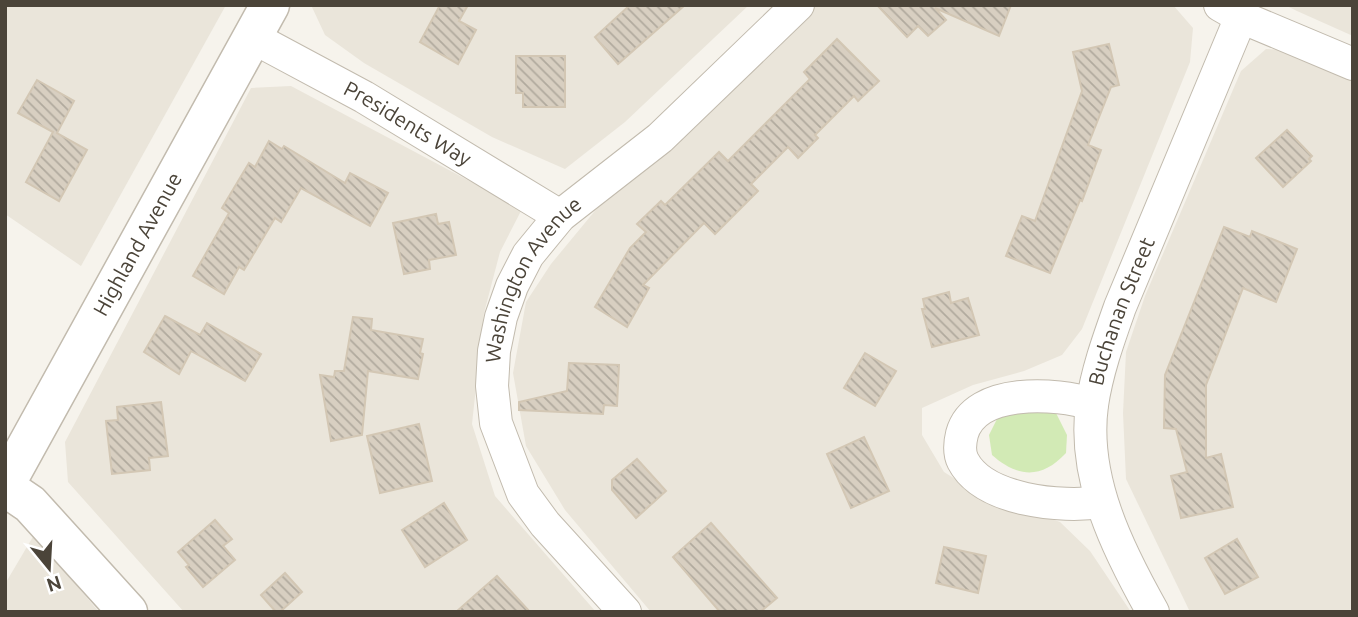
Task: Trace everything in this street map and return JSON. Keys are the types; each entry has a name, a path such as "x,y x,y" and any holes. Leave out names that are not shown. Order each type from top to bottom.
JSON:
{"street":[{"name":"Washington Avenue","path":"625,612 545,524 523,494 496,423 492,386 494,351 501,317 512,286 528,255 560,216 660,138 797,5"},
{"path":"1231,11 1353,64"},
{"name":"Buchanan Street","path":"1153,612 1124,557 1101,502 1091,429 1092,404 1104,354 1120,307 1231,11"},
{"name":"Presidents Way","path":"261,21 365,97 560,216"},
{"name":"Highland Avenue","path":"9,467 261,21"},
{"path":"1092,404 1052,395 1014,398 994,404 980,412 964,428 960,450 962,460 983,481 1024,499 1063,505 1101,502"},
{"path":"9,467 30,504 128,612"}],"shaded area":[{"path":"5,5 226,5 81,266 5,214"},
{"path":"311,5 749,5 625,122 565,169 492,137 364,63 325,35"},
{"path":"813,5 1173,5 1193,28 1190,62 1082,329 1062,355 1024,371 973,385 922,408 922,435 944,472 976,492 1060,522 1090,551 1131,612 651,612 565,510 526,446 513,373 526,302 551,264 613,189"},
{"path":"1285,5 1353,5 1353,36 1297,11"},
{"path":"1266,49 1292,50 1353,78 1353,612 1190,612 1126,479 1123,413 1126,352 1145,296 1241,71"},
{"path":"291,86 522,209 500,252 484,313 472,424 495,496 596,612 184,612 68,482 65,442 251,88"},
{"path":"34,535 99,612 5,612 5,584"}],"green space":[{"path":"1035,405 1056,413 1067,435 1066,453 1048,468 1021,471 1011,468 992,455 989,435 998,417"}],"building":[{"path":"440,5 468,5 459,21 476,30 458,64 420,42"},
{"path":"630,5 685,5 618,64 595,37"},
{"path":"877,5 1011,5 999,36 935,8 946,20 928,36 918,26 907,37"},
{"path":"837,39 879,81 858,101 854,96 815,135 818,138 798,158 788,147 751,184 758,191 715,234 704,223 643,285 649,288 627,327 595,307 630,248 646,232 637,224 661,201 665,205 719,152 728,161 810,79 804,72"},
{"path":"1109,44 1119,85 1111,87 1088,145 1101,150 1050,273 1006,256 1022,216 1035,221 1082,91 1073,52"},
{"path":"516,56 565,56 565,107 523,107 523,93 516,93"},
{"path":"37,80 74,101 57,133 87,150 59,201 26,182 53,132 18,113"},
{"path":"1287,130 1312,156 1309,159 1311,161 1283,187 1256,158"},
{"path":"269,141 282,149 284,146 345,183 350,173 388,193 370,226 301,188 281,222 275,218 244,270 239,267 224,294 193,276 229,213 222,208 249,163 255,167"},
{"path":"436,214 438,224 449,222 456,255 429,260 430,269 404,274 393,223"},
{"path":"1224,227 1250,237 1252,231 1297,249 1276,302 1243,288 1206,385 1206,458 1221,454 1233,507 1181,518 1171,476 1187,472 1176,429 1164,428 1165,375"},
{"path":"949,292 951,303 968,298 979,335 932,347 922,309 925,309 923,299"},
{"path":"165,316 200,335 207,323 261,354 245,381 191,351 179,374 144,352"},
{"path":"353,317 372,319 371,330 423,339 420,353 423,354 418,379 368,371 362,435 331,441 320,375 334,377 335,371 344,371"},
{"path":"865,353 896,371 875,406 844,388"},
{"path":"569,363 619,365 617,406 604,405 603,414 519,410 519,402 567,391"},
{"path":"161,402 168,456 149,458 150,470 112,474 106,421 118,420 117,407"},
{"path":"419,424 432,481 380,493 367,436"},
{"path":"864,437 889,491 851,508 827,454"},
{"path":"637,459 666,491 636,518 612,490 612,480"},
{"path":"444,503 467,540 425,567 402,530"},
{"path":"215,520 232,539 223,546 235,560 203,587 186,567 189,565 178,552"},
{"path":"711,523 777,598 760,612 720,612 673,557"},
{"path":"1237,539 1258,577 1225,594 1205,558"},
{"path":"944,547 986,556 978,593 936,583"},
{"path":"285,573 302,592 280,612 276,612 261,595"},
{"path":"497,576 530,612 456,612 482,589"}]}
